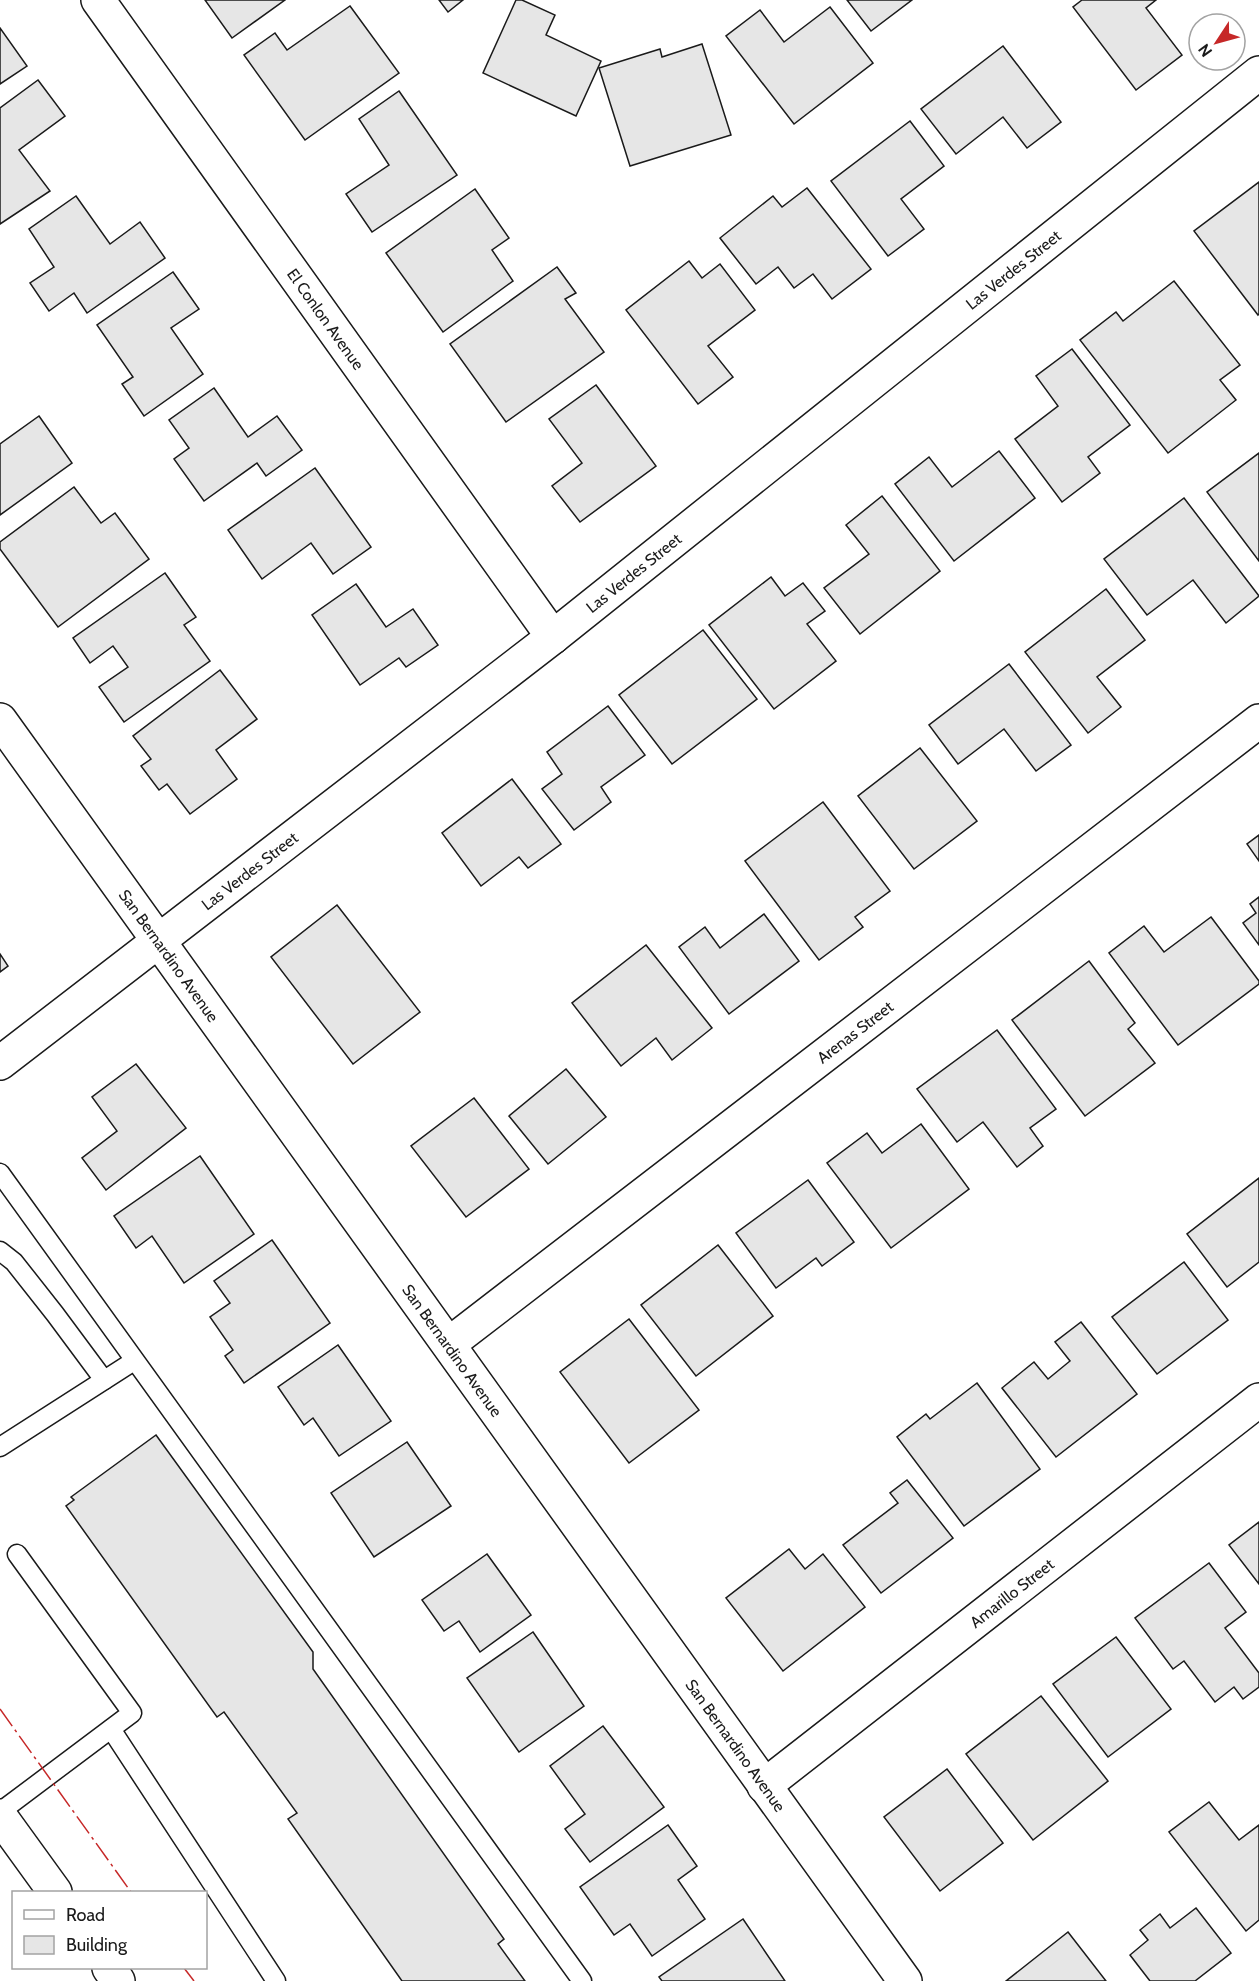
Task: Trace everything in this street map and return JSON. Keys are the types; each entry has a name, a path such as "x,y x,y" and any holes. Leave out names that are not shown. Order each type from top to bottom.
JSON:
{"street":[{"name":"El Conlon Avenue","path":"98,0 553,637"},
{"name":"Las Verdes Street","path":"0,1063 553,637 1259,74"},
{"name":"San Bernardino Avenue","path":"0,720 905,1981"},
{"name":"Arenas Street","path":"449,1344 1259,721"},
{"name":"Amarillo Street","path":"764,1786 1259,1400"},
{"path":"0,1814 54,1891"}],"lane":[{"path":"0,1173 582,1981"},
{"path":"0,1251 14,1262 104,1380"},
{"path":"0,1447 134,1361"},
{"path":"0,1814 132,1713 17,1554"},
{"path":"111,1729 276,1981"}],"building":[{"path":"205,0 285,0 232,38"},
{"path":"439,0 463,0 448,12"},
{"path":"516,0 522,0 555,15 546,35 601,61 576,116 483,73"},
{"path":"847,0 912,0 871,31"},
{"path":"1082,0 1156,0 1146,8 1182,55 1136,90 1073,7"},
{"path":"350,6 399,73 305,140 244,55 275,33 287,50"},
{"path":"830,7 873,63 794,124 726,36 760,10 784,42"},
{"path":"0,28 27,66 0,84"},
{"path":"702,44 731,135 630,166 599,68 660,49 662,57"},
{"path":"1003,46 1061,122 1027,148 1003,117 956,154 921,109"},
{"path":"38,80 65,116 19,150 50,191 0,224 0,108"},
{"path":"399,91 457,175 372,232 346,194 389,165 359,119"},
{"path":"910,121 944,166 901,199 924,229 888,256 831,181"},
{"path":"1259,182 1259,314 1258,315 1194,231"},
{"path":"807,188 871,269 832,299 813,274 794,288 778,267 756,284 720,238 773,196 782,207"},
{"path":"475,189 509,238 492,250 513,281 443,332 386,253"},
{"path":"76,196 110,244 140,222 165,258 87,313 74,293 49,311 30,283 54,267 29,229"},
{"path":"689,261 702,278 720,264 755,310 708,346 733,377 698,404 626,310"},
{"path":"557,267 576,293 565,299 604,352 506,422 450,344"},
{"path":"173,272 199,309 171,328 203,374 144,416 122,384 133,377 97,325"},
{"path":"1174,281 1240,365 1220,380 1236,400 1168,453 1080,340 1116,312 1123,321"},
{"path":"1072,349 1130,425 1088,457 1100,473 1062,502 1015,439 1058,406 1036,376"},
{"path":"596,385 656,466 580,522 552,486 582,463 549,419"},
{"path":"214,388 248,437 277,416 302,450 266,476 257,463 204,501 174,459 189,448 169,420"},
{"path":"39,416 72,463 0,515 0,444"},
{"path":"999,451 1035,498 954,561 895,484 929,457 952,487"},
{"path":"1259,453 1259,561 1207,492"},
{"path":"315,468 371,547 333,574 311,543 262,579 228,530"},
{"path":"74,487 101,523 115,513 149,559 58,627 0,549 0,542"},
{"path":"882,496 940,571 860,634 824,588 869,554 846,525"},
{"path":"1184,498 1259,596 1226,623 1193,580 1147,615 1104,559"},
{"path":"165,573 196,617 184,625 210,661 124,722 99,687 128,667 113,646 90,663 73,638"},
{"path":"771,577 785,596 803,583 825,611 807,624 836,661 774,709 709,625"},
{"path":"356,584 386,627 413,609 438,645 406,667 399,658 360,685 312,615"},
{"path":"1106,589 1145,640 1097,677 1121,707 1088,733 1025,652"},
{"path":"703,630 757,699 672,764 619,695"},
{"path":"1009,664 1071,745 1036,771 1004,729 958,764 929,725"},
{"path":"220,670 257,719 216,750 237,779 190,814 167,784 159,790 141,766 151,759 133,736"},
{"path":"608,706 645,755 601,787 611,802 574,830 542,789 562,774 547,752"},
{"path":"920,748 977,821 914,869 858,796"},
{"path":"512,779 561,844 528,868 519,857 481,886 442,833"},
{"path":"823,802 890,891 855,917 863,927 819,960 745,861"},
{"path":"1259,835 1259,861 1247,844"},
{"path":"1259,897 1259,945 1243,923 1256,913 1250,904"},
{"path":"337,905 420,1012 353,1064 271,957"},
{"path":"764,914 799,961 729,1014 679,947 705,927 720,948"},
{"path":"1211,917 1259,984 1178,1045 1109,953 1144,926 1164,952"},
{"path":"646,945 712,1028 672,1060 656,1038 621,1066 572,1003"},
{"path":"0,954 8,966 0,972"},
{"path":"1089,961 1135,1023 1128,1029 1155,1063 1085,1116 1012,1020"},
{"path":"997,1030 1056,1109 1030,1128 1043,1146 1017,1167 983,1122 957,1142 917,1089"},
{"path":"136,1064 186,1128 106,1190 82,1158 117,1131 92,1097"},
{"path":"566,1069 606,1117 548,1164 509,1116"},
{"path":"474,1098 529,1169 466,1217 411,1146"},
{"path":"921,1124 969,1189 891,1248 827,1163 867,1133 882,1153"},
{"path":"200,1156 254,1234 184,1283 152,1236 136,1248 114,1216"},
{"path":"1259,1178 1259,1262 1227,1287 1187,1234"},
{"path":"808,1180 854,1242 822,1266 816,1258 776,1288 736,1233"},
{"path":"272,1240 330,1323 244,1383 225,1356 233,1350 210,1317 230,1303 214,1281"},
{"path":"718,1245 773,1316 696,1376 641,1305"},
{"path":"1184,1262 1228,1320 1157,1374 1112,1317"},
{"path":"629,1319 699,1410 629,1463 560,1372"},
{"path":"1081,1322 1137,1394 1056,1457 1002,1388 1034,1362 1048,1379 1070,1361 1055,1342"},
{"path":"338,1345 391,1421 339,1456 313,1418 304,1425 278,1387"},
{"path":"977,1383 1040,1469 964,1526 897,1437 926,1414 930,1419"},
{"path":"156,1435 313,1652 313,1669 504,1939 498,1944 525,1981 402,1981 288,1819 297,1813 224,1712 217,1717 66,1506 74,1500 71,1497"},
{"path":"407,1442 451,1506 374,1557 331,1493"},
{"path":"907,1480 953,1538 881,1593 843,1545 898,1503 890,1493"},
{"path":"1259,1522 1259,1584 1229,1545"},
{"path":"789,1549 805,1569 823,1554 865,1607 783,1671 726,1598"},
{"path":"487,1554 531,1615 480,1652 459,1621 444,1631 422,1600"},
{"path":"1209,1563 1246,1612 1225,1628 1259,1673 1259,1687 1243,1699 1234,1687 1215,1702 1184,1661 1173,1669 1135,1618"},
{"path":"533,1632 584,1706 519,1752 467,1678"},
{"path":"1116,1637 1171,1709 1108,1757 1053,1684"},
{"path":"1041,1696 1108,1781 1033,1840 966,1754"},
{"path":"603,1726 664,1807 590,1862 565,1829 585,1814 550,1766"},
{"path":"947,1769 1003,1843 940,1891 884,1817"},
{"path":"1209,1802 1239,1840 1259,1825 1259,1920 1246,1931 1169,1832"},
{"path":"668,1825 697,1866 678,1880 705,1919 652,1956 630,1924 614,1935 580,1887"},
{"path":"1196,1908 1231,1953 1195,1981 1150,1981 1130,1955 1148,1940 1140,1930 1160,1914 1170,1928"},
{"path":"743,1919 785,1981 662,1981 659,1977"},
{"path":"1068,1932 1106,1981 1006,1981"}],"power":[{"path":"0,1709 130,1891"},
{"path":"185,1969 194,1981"}]}
